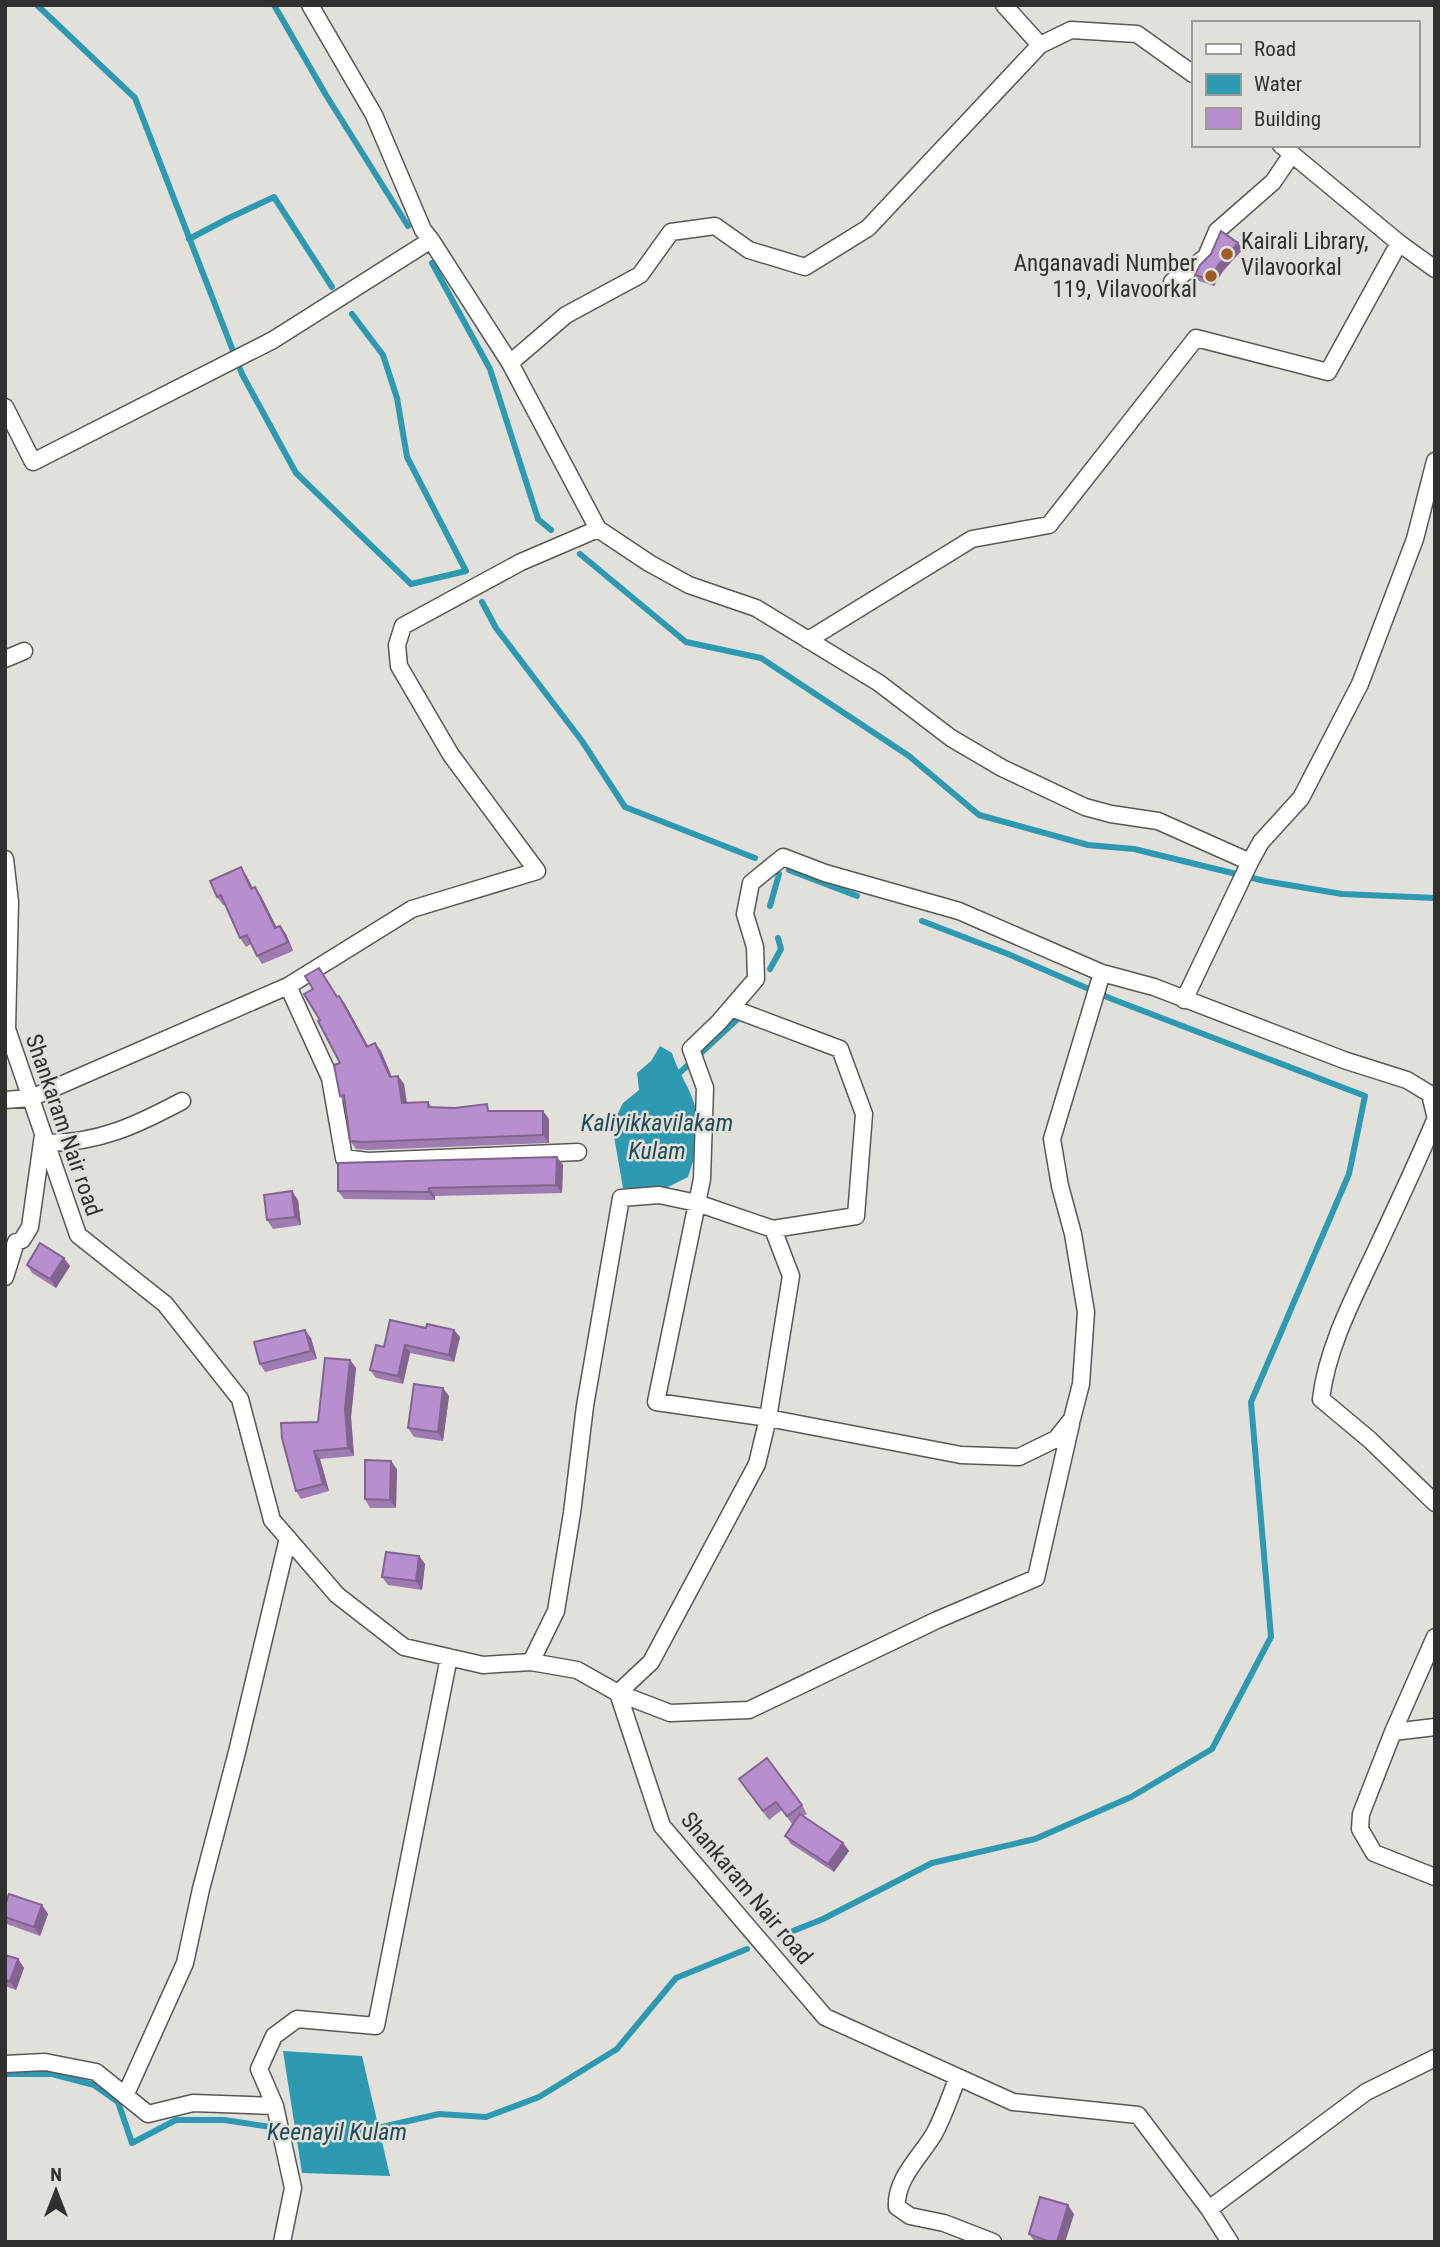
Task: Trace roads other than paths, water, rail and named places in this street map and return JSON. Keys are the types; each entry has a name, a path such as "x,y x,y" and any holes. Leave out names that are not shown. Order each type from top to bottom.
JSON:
{"street":[{"path":"310,5 374,115 424,230 510,363 598,528 649,563 689,584 756,608 879,683 951,738 1002,768 1085,807 1158,821 1250,863"},
{"path":"1004,5 1040,45"},
{"path":"510,363 566,315 640,275 671,232 715,226 749,250 805,267 868,228 1040,45 1071,30 1137,34 1192,73"},
{"path":"1172,282 1206,257 1217,231 1273,181 1287,150 1399,243 1435,269"},
{"path":"5,407 33,462 223,363 273,340 431,240"},
{"path":"808,640 972,539 1049,525 1196,338 1328,372 1399,243"},
{"path":"1184,1000 1261,842 1301,798 1360,684 1415,539 1435,461"},
{"path":"5,1100 31,1098 288,986 412,909 537,871 450,755 399,666 397,645 403,626 521,562 598,528"},
{"path":"5,659 24,651"},
{"path":"1072,1419 1056,1439 1019,1457 961,1455 768,1418 656,1402 702,1179 705,1088 691,1049 756,979 755,947 745,914 751,883 783,857 825,873 959,911 1099,986 1154,987 1343,1060 1407,1080 1430,1094 1435,1117 1356,1292 1324,1374 1321,1399 1370,1440 1435,1503"},
{"name":"Shankaram Nair road","path":"5,859 10,902 7,1029 78,1235 165,1304 240,1399 272,1520 337,1595 404,1647 483,1665 531,1662 577,1670 618,1693 662,1826 825,2017 1013,2102 1138,2115 1209,2209 1230,2242"},
{"path":"288,986 330,1078 344,1158 368,1161 578,1152"},
{"path":"773,1230 791,1276 768,1418 757,1464 651,1662 618,1693 670,1713 749,1710 937,1620 1035,1578 1082,1384 1086,1312 1073,1234 1060,1186 1052,1139 1099,986"},
{"path":"531,1662 556,1611 572,1513 585,1406 621,1198 659,1195 696,1203 773,1230 856,1216 864,1114 840,1049 731,1008"},
{"path":"5,1277 12,1248 16,1242 22,1240 30,1227 45,1138 72,1143 111,1135 182,1101"},
{"path":"125,2096 185,1963 288,1538"},
{"path":"1435,1637 1393,1732 1361,1814 1360,1829 1374,1853 1435,1877"},
{"path":"282,2242 293,2188 276,2110 259,2069 274,2036 297,2018 376,2026 449,1657"},
{"path":"1393,1732 1435,1727"},
{"path":"1209,2209 1366,2092 1435,2058"},
{"path":"5,2064 45,2062 96,2071 148,2114 193,2103 276,2110"},
{"path":"958,2077 934,2132 896,2195 897,2207 910,2216 944,2223 993,2242"}],"water":[{"name":"Kaliyikkavilakam Kulam","path":"660,1046 672,1053 693,1100 698,1122 695,1153 688,1177 664,1189 623,1188 612,1125 623,1103 639,1090 637,1073 651,1061"},
{"name":"Keenayil Kulam","path":"283,2051 362,2056 390,2176 302,2173"}],"waterway":[{"path":"37,5 135,98 242,374 296,473 411,584 466,571 407,457 397,398 383,355 352,314"},
{"path":"274,5 326,95 408,226"},
{"path":"189,239 274,197 332,287"},
{"path":"432,263 490,369 538,519 551,530"},
{"path":"580,554 686,642 761,658 909,756 979,815 1088,845 1134,849 1265,881 1342,894 1435,898"},
{"path":"482,602 496,628 582,741 625,807 755,858"},
{"path":"789,870 857,896"},
{"path":"770,906 779,874"},
{"path":"778,1937 823,1919 932,1863 1035,1839 1131,1797 1212,1749 1271,1637 1251,1402 1349,1174 1365,1096 1112,999 1008,954 922,921"},
{"path":"770,969 781,949 778,938"},
{"path":"674,1078 743,1014"},
{"path":"373,2129 439,2114 486,2117 539,2097 617,2049 676,1978 747,1949"},
{"path":"5,2074 52,2074 94,2085 118,2102 132,2143 176,2120 224,2120 304,2132"}],"place":[{"name":"Kairali Library, Vilavoorkal","path":"1227,254"},
{"name":"Anganavadi Number 119, Vilavoorkal","path":"1211,276"}]}
